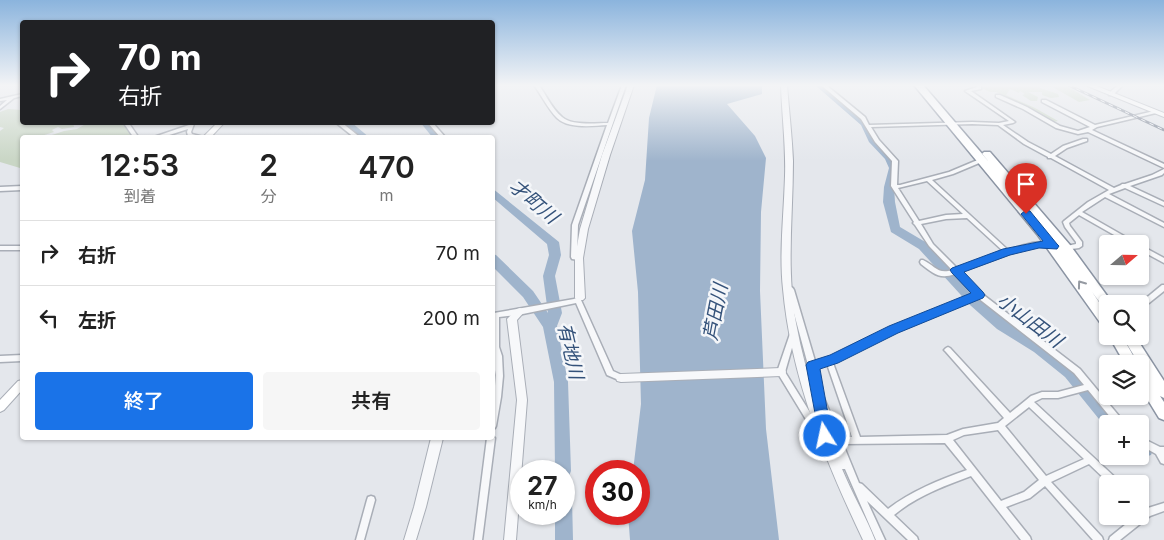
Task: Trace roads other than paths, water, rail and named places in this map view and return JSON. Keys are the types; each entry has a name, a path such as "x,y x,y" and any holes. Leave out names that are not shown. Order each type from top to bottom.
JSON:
{"highway":[{"path":"942,110 1066,248 1100,295"},
{"path":"945,110 982,160 1053,246 1099,311"},
{"path":"1134,345 1164,392"},
{"path":"1149,390 1164,414"}],"main road":[{"path":"1150,110 1164,115"},
{"path":"208,135 219,125"},
{"path":"0,407 20,386"}],"street":[{"path":"554,110 560,120 567,122 609,124"},
{"path":"579,258 574,257 575,225 614,110"},
{"path":"621,110 584,229 579,258 578,300 610,373 621,378 781,372"},
{"path":"786,110 789,160 786,245 787,288 793,333 804,378 823,436 868,540"},
{"path":"854,110 870,126 877,140 895,161 894,186 916,223 952,272 975,297 1061,357 1085,387 1112,415"},
{"path":"870,126 999,124 1013,122 995,110"},
{"path":"1029,110 1058,127 1078,133 1154,112"},
{"path":"1062,110 1095,127"},
{"path":"999,124 1050,157 1113,190"},
{"path":"126,125 135,135"},
{"path":"162,135 189,125"},
{"path":"340,125 355,135"},
{"path":"432,125 441,135"},
{"path":"1088,130 1164,166"},
{"path":"1050,157 1065,147 1085,140"},
{"path":"894,186 900,187 951,173 982,160"},
{"path":"923,262 937,273 952,272 1007,252 1039,244 1066,248 1079,246 1079,242 1066,222 1078,212 1113,190 1147,177 1156,176 1164,170"},
{"path":"928,179 1007,252"},
{"path":"1124,185 1164,204"},
{"path":"0,189 20,188"},
{"path":"1106,195 1164,225"},
{"path":"1078,212 1118,235"},
{"path":"916,223 946,217 968,216"},
{"path":"0,248 20,248"},
{"path":"1149,252 1164,261"},
{"path":"1149,300 1164,287"},
{"path":"787,288 791,290 812,365 823,436"},
{"path":"812,365 829,361 894,330 975,297"},
{"path":"495,313 519,311 578,300"},
{"path":"510,540 522,400 512,319 519,311"},
{"path":"495,330 495,353"},
{"path":"793,333 781,372 816,429 864,493 914,540"},
{"path":"495,404 499,355 496,347"},
{"path":"948,350 1009,418"},
{"path":"0,359 20,358"},
{"path":"829,361 857,440"},
{"path":"837,441 948,439 963,432 1000,426 1034,398 1042,395 1058,395 1085,387"},
{"path":"818,396 822,400 853,479 881,540"},
{"path":"1030,403 1106,475"},
{"path":"1000,426 1045,481 1099,540"},
{"path":"948,439 1027,540"},
{"path":"410,540 437,440"},
{"path":"478,540 491,440"},
{"path":"1149,445 1162,451 1164,460"},
{"path":"1000,505 1027,495 1045,481 1090,460"},
{"path":"888,515 897,507 945,481 972,472"},
{"path":"360,540 371,500"},
{"path":"1149,513 1164,507"},
{"path":"1113,540 1132,525"}],"water":[{"name":"芦田川","path":"651,110 732,110 755,136 766,158 761,212 760,291 766,429 779,540 630,540 629,525 650,525 650,460 634,460 641,404 638,292 632,231 645,180"}],"waterway":[{"name":"小山田川","path":"850,110 865,124 873,140 890,158 894,168 889,187 889,202 895,229 923,246 975,302 1002,325 1039,348 1070,373 1105,415"},
{"name":"有地川","path":"348,125 361,135"},
{"name":"才町川","path":"427,125 436,135"},
{"name":"才町川","path":"495,194 553,242 555,255 549,276 555,313 550,326"},
{"name":"有地川","path":"495,261 528,294 550,326"},
{"name":"有地川","path":"550,326 561,382 563,460"},
{"name":"有地川","path":"564,525 564,540"}],"railway":[{"path":"1122,110 1164,130"}]}
